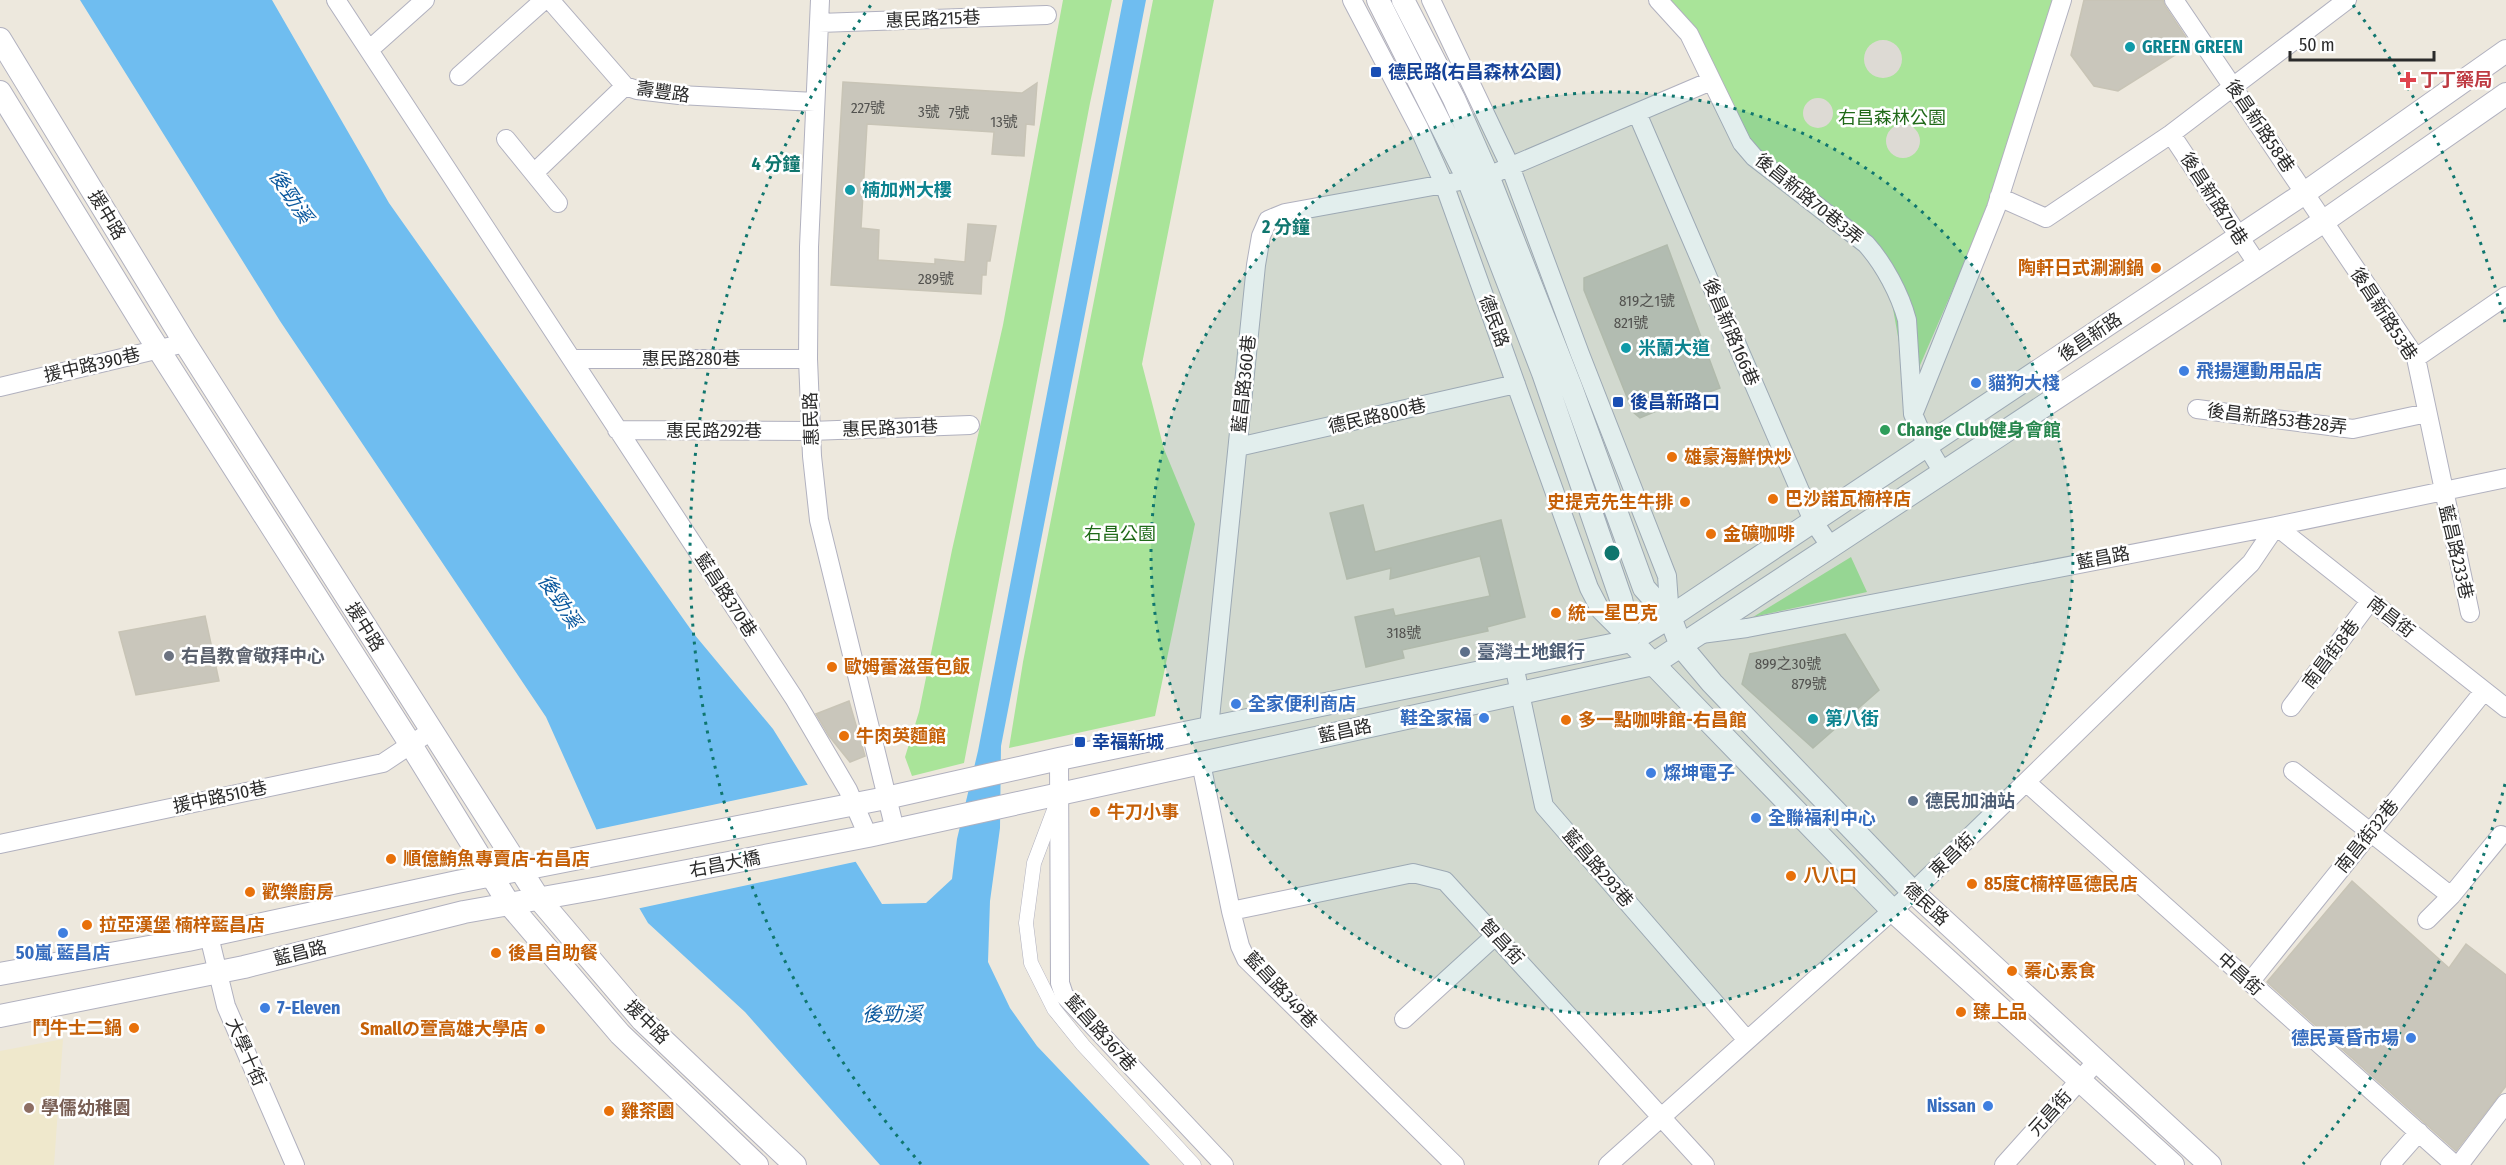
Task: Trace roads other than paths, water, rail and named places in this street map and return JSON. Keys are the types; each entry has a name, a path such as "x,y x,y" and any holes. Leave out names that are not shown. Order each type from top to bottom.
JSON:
{"street":[{"name":"藍昌路370巷","path":"336,0 794,698 848,790 846,806 860,837"},
{"path":"369,50 425,0"},
{"path":"459,76 544,0"},
{"name":"壽豐路","path":"550,0 626,86 637,90 679,95 815,102"},
{"name":"惠民路","path":"820,0 809,248 808,359 811,431 819,520 895,830"},
{"name":"德民路","path":"1352,0 1419,128 1444,184 1589,588 1601,611 1892,910 2173,1165"},
{"name":"德民路","path":"1378,0 1478,178 1571,387 1644,588 1690,640 1712,683 1913,892 2210,1165"},
{"name":"德民路","path":"1402,0 1454,99 1543,373 1621,599 1631,640"},
{"name":"德民路","path":"1431,0 1510,166 1580,354 1667,576 1670,617"},
{"name":"後昌新路70巷3弄","path":"1658,0 1689,34 1742,143 1754,157 1866,244 1875,254 1904,308 1907,320 1913,414 1927,446 1944,474"},
{"path":"1913,414 1999,197 2062,0"},
{"name":"後昌新路58巷","path":"2174,0 2324,221"},
{"path":"1999,197 2046,218 2171,134 2347,0"},
{"name":"惠民路215巷","path":"819,23 1047,15"},
{"name":"援中路","path":"0,39 184,343 539,899 642,1020 795,1165"},
{"name":"後昌新路","path":"1670,617 2306,192 2506,51"},
{"path":"1444,184 1478,178 1510,166 1711,81"},
{"path":"534,173 626,86"},
{"name":"援中路","path":"0,92 509,904 620,1034 757,1165"},
{"name":"後昌新路","path":"1690,640 2324,221 2506,94"},
{"name":"後昌新路166巷","path":"1637,113 1813,521 1831,547"},
{"name":"後昌新路70巷","path":"2171,134 2258,265"},
{"path":"506,139 558,203"},
{"name":"藍昌路360巷","path":"1209,728 1256,265 1261,236 1268,220 1285,213 1444,184"},
{"name":"後昌新路53巷","path":"2324,221 2416,358 2442,491"},
{"path":"2416,358 2506,296"},
{"name":"援中路390巷","path":"0,387 184,343"},
{"name":"惠民路280巷","path":"573,359 808,359"},
{"name":"德民路800巷","path":"1238,447 1516,384"},
{"name":"後昌新路53巷28弄","path":"2197,409 2354,429 2427,413"},
{"name":"惠民路301巷","path":"811,431 969,425"},
{"name":"惠民路292巷","path":"617,430 811,431"},
{"name":"藍昌路","path":"895,830 1653,664 1690,640 2276,526 2506,478"},
{"name":"藍昌路233巷","path":"2442,491 2469,613"},
{"name":"南昌街","path":"2276,526 2506,708"},
{"name":"東昌街","path":"1608,1165 1913,892 2251,563 2276,526"},
{"name":"南昌街8巷","path":"2291,707 2370,601"},
{"name":"藍昌路","path":"886,798 1059,759 1631,640 1670,617"},
{"name":"藍昌路293巷","path":"1514,665 1544,806 1747,1040"},
{"name":"南昌街32巷","path":"2250,982 2484,691"},
{"path":"1201,763 1209,728"},
{"name":"援中路510巷","path":"0,844 383,763 431,731"},
{"name":"藍昌路367巷","path":"1059,759 1060,983 1064,996 1224,1165"},
{"name":"藍昌路349巷","path":"1201,763 1231,911 1240,946 1246,959 1455,1165"},
{"path":"2294,771 2451,896"},
{"name":"中昌街","path":"2026,782 2457,1165"},
{"path":"1060,794 1034,863 1026,923 1031,963 1054,1009 1083,1045 1194,1165"},
{"path":"846,806 886,798"},
{"name":"右昌大橋","path":"588,857 846,806"},
{"path":"860,837 895,830"},
{"path":"2427,920 2451,896 2501,835"},
{"name":"右昌大橋","path":"599,888 860,837"},
{"name":"藍昌路","path":"0,974 209,936 588,857"},
{"name":"智昌街","path":"1231,911 1413,873 1445,882 1705,1165"},
{"name":"藍昌路","path":"0,1016 216,973 454,914 599,888"},
{"path":"1404,1019 1496,935"},
{"name":"大學十街","path":"209,936 216,973 226,1006 296,1165"},
{"name":"元昌街","path":"2004,1165 2097,1061"},
{"path":"2457,1165 2506,1103"},
{"path":"2390,1165 2419,1132"}],"water":[{"name":"後勁溪","path":"80,0 272,0 389,203 694,634 773,729 882,904 926,903 952,879 957,839 978,751 1123,0 1146,0 1001,746 1000,828 990,901 988,962 1010,1008 1037,1046 1150,1165 880,1165 745,1012 648,923 607,853 546,717 280,321"}],"place":[{"name":"GREEN GREEN","path":"2130,47"},
{"name":"德民路(右昌森林公園)","path":"1376,72"},
{"name":"丁丁藥局","path":"2408,80"},
{"name":"楠加州大樓","path":"850,190"},
{"name":"陶軒日式涮涮鍋","path":"2156,268"},
{"name":"米蘭大道","path":"1626,348"},
{"name":"飛揚運動用品店","path":"2184,371"},
{"name":"貓狗大棧","path":"1976,383"},
{"name":"後昌新路口","path":"1618,402"},
{"name":"Change Club健身會館","path":"1885,430"},
{"name":"雄豪海鮮快炒","path":"1672,457"},
{"name":"巴沙諾瓦楠梓店","path":"1773,499"},
{"name":"史提克先生牛排","path":"1685,502"},
{"name":"金礦咖啡","path":"1711,534"},
{"name":"統一星巴克","path":"1556,613"},
{"name":"臺灣土地銀行","path":"1465,652"},
{"name":"右昌教會敬拜中心","path":"169,656"},
{"name":"歐姆蕾滋蛋包飯","path":"832,667"},
{"name":"全家便利商店","path":"1236,704"},
{"name":"鞋全家福","path":"1484,718"},
{"name":"第八街","path":"1813,719"},
{"name":"多一點咖啡館-右昌館","path":"1566,720"},
{"name":"牛肉英麵館","path":"844,736"},
{"name":"幸福新城","path":"1080,742"},
{"name":"燦坤電子","path":"1651,773"},
{"name":"德民加油站","path":"1913,801"},
{"name":"牛刀小事","path":"1095,812"},
{"name":"全聯福利中心","path":"1756,818"},
{"name":"順億鮪魚專賣店-右昌店","path":"391,859"},
{"name":"八八口","path":"1791,876"},
{"name":"85度C楠梓區德民店","path":"1972,884"},
{"name":"歡樂廚房","path":"250,892"},
{"name":"拉亞漢堡 楠梓藍昌店","path":"87,925"},
{"name":"50嵐 藍昌店","path":"63,933"},
{"name":"後昌自助餐","path":"496,953"},
{"name":"蓁心素食","path":"2012,971"},
{"name":"7-Eleven","path":"265,1008"},
{"name":"臻上品","path":"1961,1012"},
{"name":"鬥牛士二鍋","path":"134,1028"},
{"name":"Smallの萱高雄大學店","path":"540,1029"},
{"name":"德民黃昏市場","path":"2411,1038"},
{"name":"Nissan","path":"1988,1106"},
{"name":"學儒幼稚園","path":"29,1108"},
{"name":"雞茶園","path":"609,1111"}],"park label":[{"name":"右昌森林公園","path":"1892,118"},
{"name":"右昌公園","path":"1120,534"}]}
